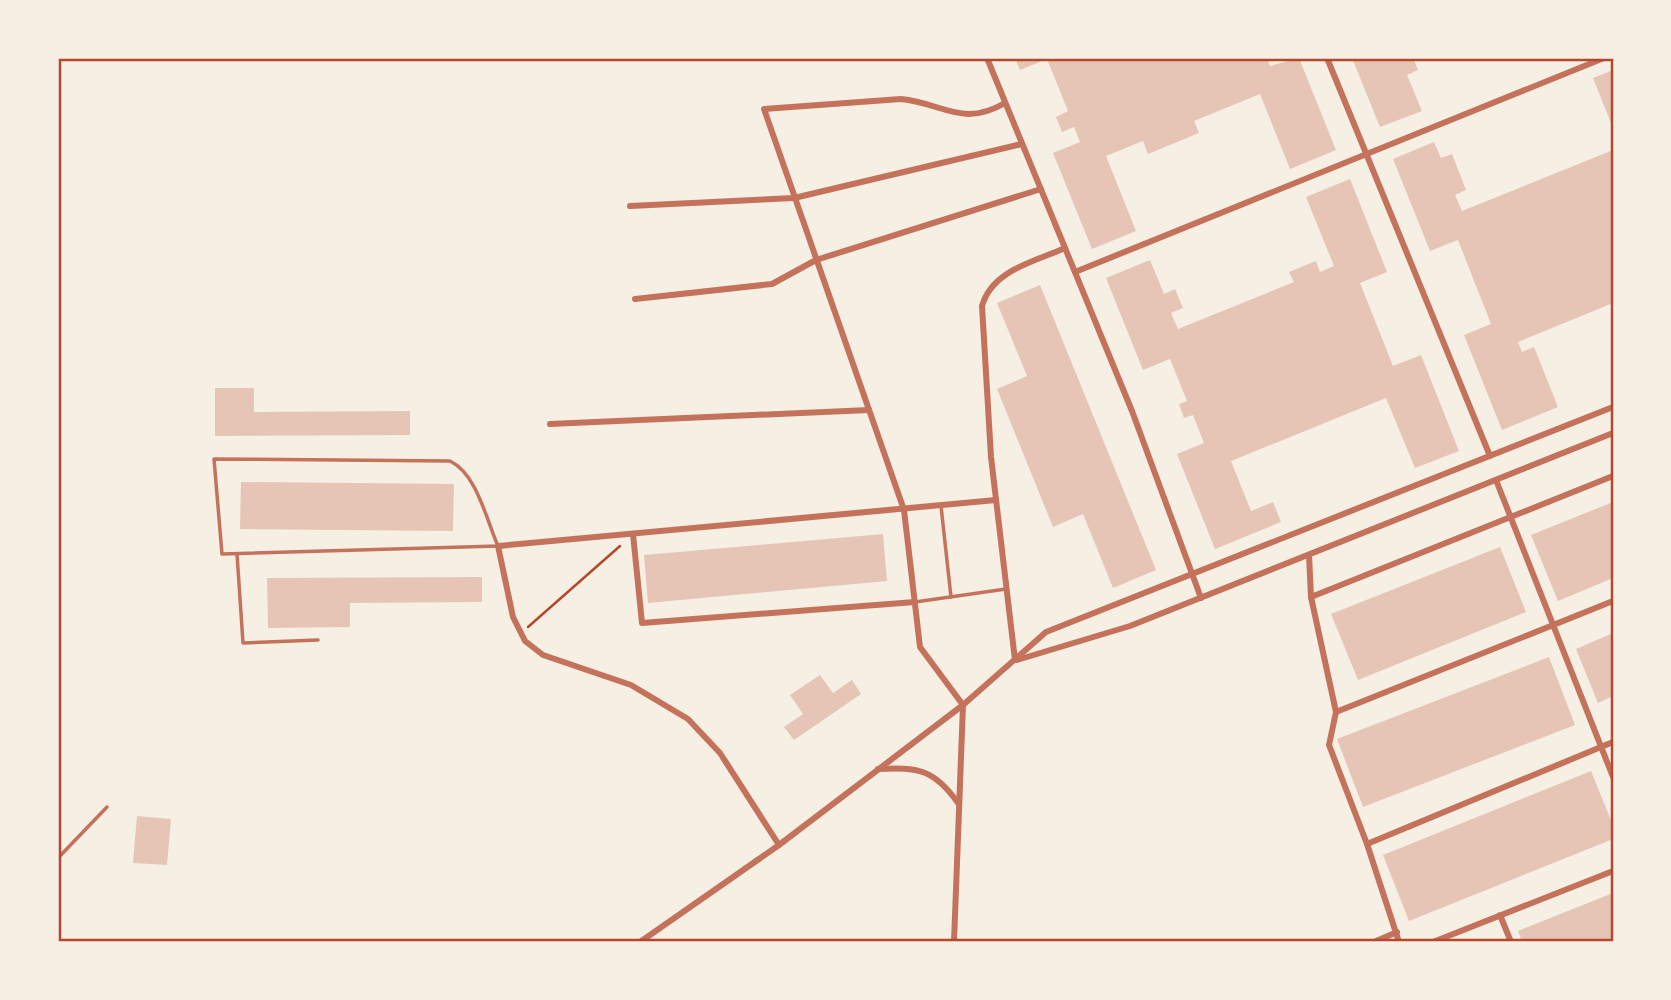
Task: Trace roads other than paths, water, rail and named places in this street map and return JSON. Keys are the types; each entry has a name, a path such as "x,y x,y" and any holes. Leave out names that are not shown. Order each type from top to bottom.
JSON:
{"street":[{"path":"987,58 1132,411 1202,597"},
{"path":"1327,58 1490,456"},
{"path":"1075,272 1604,58"},
{"path":"954,942 963,705 920,647 904,510 764,109 901,99 921,102 950,114 971,116 1006,103"},
{"path":"630,206 794,198 1022,144"},
{"path":"635,299 772,284 816,260 1041,189"},
{"path":"1015,660 996,500 982,306 992,285 1003,276 1065,248"},
{"path":"640,942 779,845 963,705 1046,632 1613,407"},
{"path":"550,424 869,410"},
{"path":"1015,660 1130,626 1613,433"},
{"path":"1311,597 1613,476"},
{"path":"1496,480 1613,776"},
{"path":"779,845 720,753 688,719 631,685 543,655 520,634 513,617 498,546 996,500"},
{"path":"633,534 642,623 915,602"},
{"path":"1309,555 1311,597 1336,712 1329,745 1367,844 1399,942"},
{"path":"1336,712 1613,601"},
{"path":"1367,844 1613,742"},
{"path":"878,769 908,768 924,771 946,785 959,804"},
{"path":"1433,942 1613,871"},
{"path":"1500,915 1511,942"},
{"path":"1374,942 1396,932"}],"lane":[{"path":"214,459 450,461 461,468 470,479 498,546 237,554 222,554 214,459"},
{"path":"941,506 951,597"},
{"path":"237,554 243,643 318,640"},
{"path":"915,602 1007,589"},
{"path":"58,858 107,807"}]}
